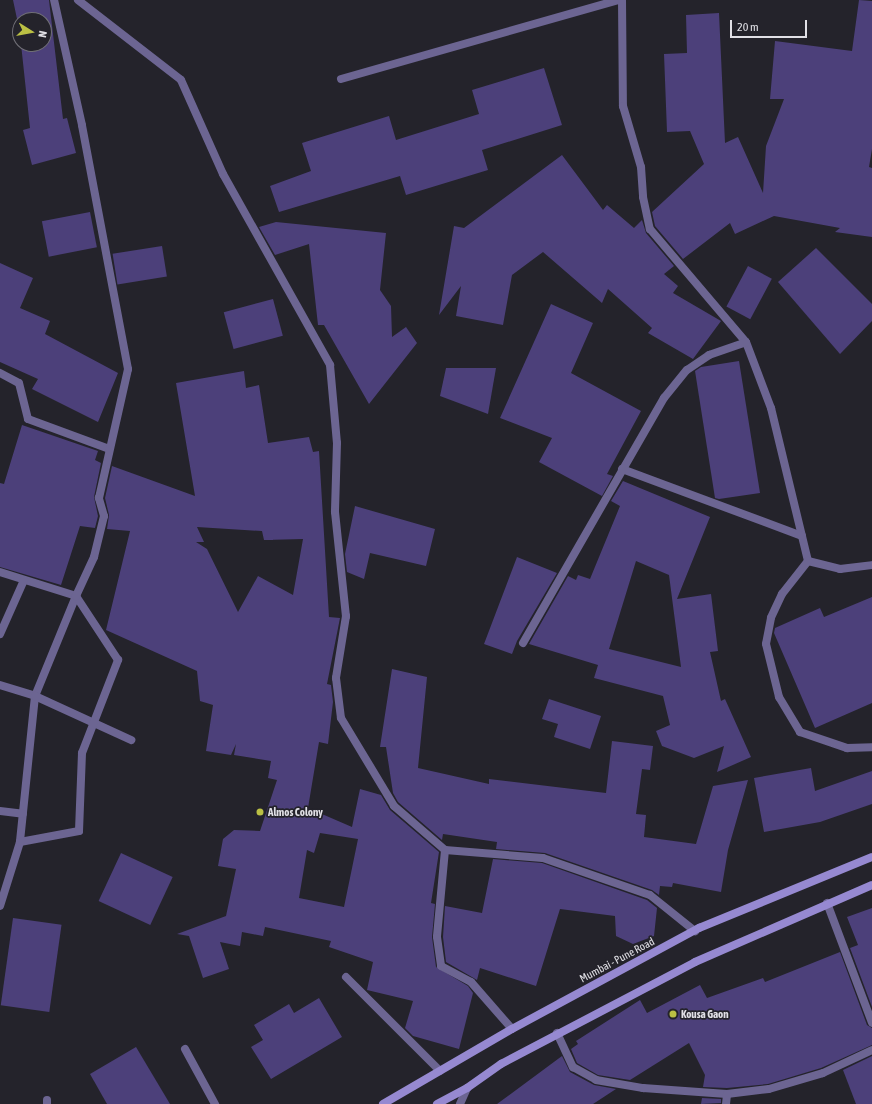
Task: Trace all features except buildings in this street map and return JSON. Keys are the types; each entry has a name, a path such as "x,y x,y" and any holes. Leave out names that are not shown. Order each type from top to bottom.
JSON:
{"main road":[{"name":"Mumbai - Pune Road","path":"383,1104 512,1029 695,931 872,857"},
{"path":"437,1104 467,1088 501,1064 557,1033 695,962 872,885"}],"street":[{"path":"0,906 20,842 35,696 76,596 94,557 104,516 99,498 128,369 82,125 54,0"},
{"path":"78,0 181,80 223,174 330,365 337,443 335,512 346,616 336,678 341,718 394,806 445,850 542,858 650,895 695,931"},
{"path":"341,79 621,0 623,106 641,167 643,197 650,229 746,342 771,408 808,561"},
{"path":"522,643 664,398 687,370 709,355 746,342"},
{"path":"0,374 19,383 28,419 109,449"},
{"path":"622,469 802,536"},
{"path":"808,561 840,569 872,565"},
{"path":"808,561 782,594 770,618 766,644 779,697 800,732 847,748 872,747"},
{"path":"0,572 76,596 118,660 82,753 79,831 20,842"},
{"path":"0,634 24,580"},
{"path":"0,685 35,696 132,740"},
{"path":"0,811 22,814"},
{"path":"445,850 437,938 441,966 471,982 512,1029"},
{"path":"827,904 872,1023"},
{"path":"346,977 440,1071"},
{"path":"557,1033 574,1067 596,1080 643,1088 727,1094 769,1089 823,1072 872,1050"},
{"path":"185,1049 215,1104"},
{"path":"460,1104 467,1088"},
{"path":"726,1104 727,1094"}],"place":[{"name":"Almos Colony","path":"260,812"},
{"name":"Kousa Gaon","path":"673,1014"}]}
